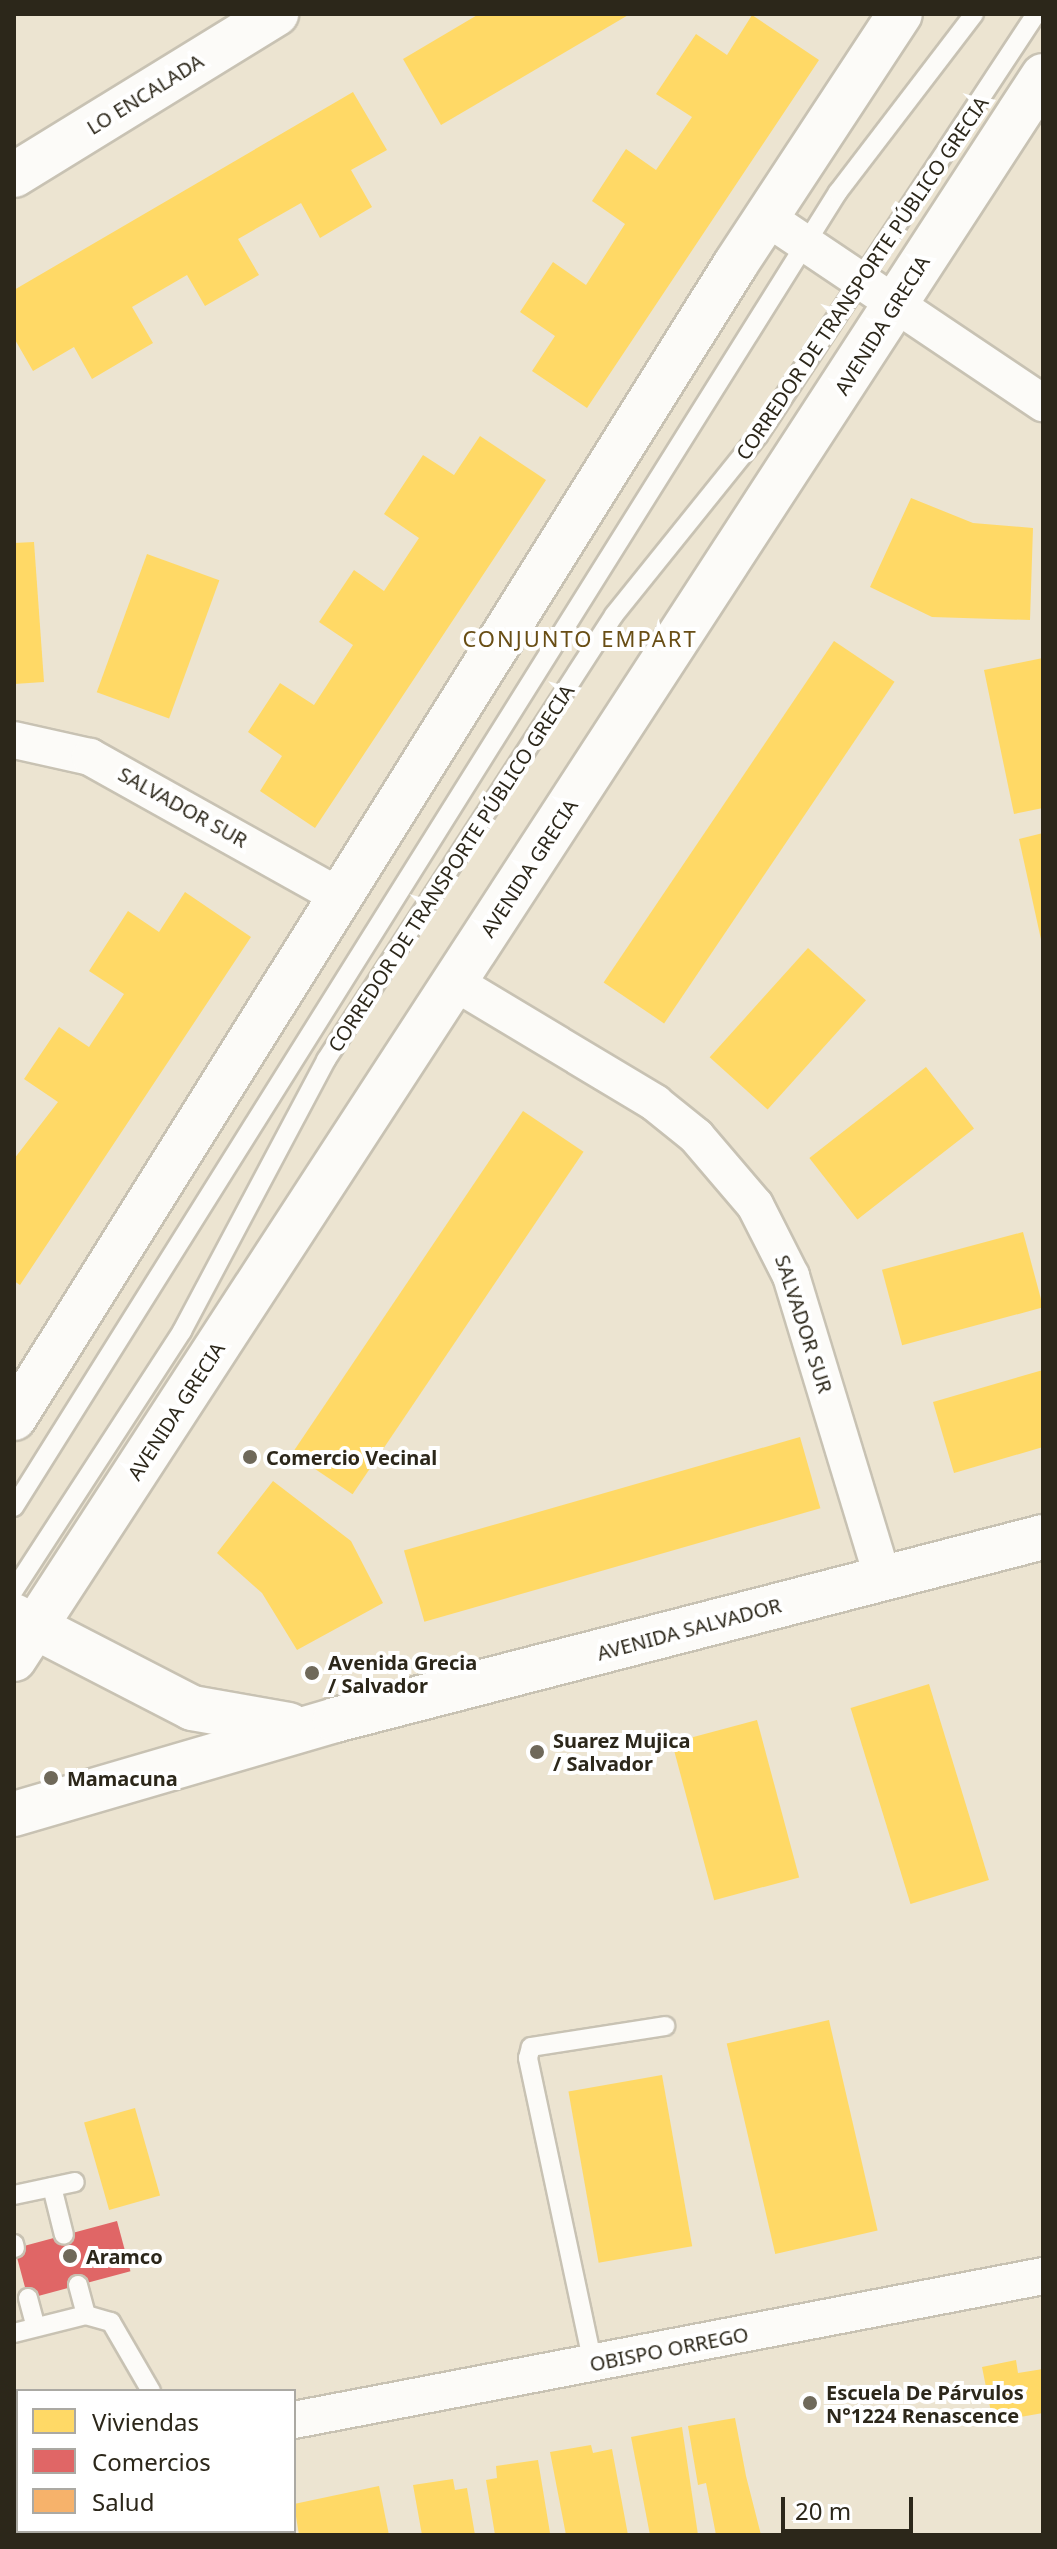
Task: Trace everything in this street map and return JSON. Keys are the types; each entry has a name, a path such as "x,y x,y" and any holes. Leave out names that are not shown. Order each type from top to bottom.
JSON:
{"main road":[{"name":"LO ENCALADA","path":"14,175 276,14"},
{"path":"14,1418 766,217 900,14"},
{"name":"AVENIDA GRECIA","path":"21,1635 454,982 880,291 1043,76"},
{"name":"AVENIDA SALVADOR","path":"14,1814 335,1720 1043,1537"},
{"name":"AVENIDA SALVADOR","path":"21,1635 215,1716 279,1725 335,1720"}],"street":[{"path":"766,217 1043,403"},
{"name":"SALVADOR SUR","path":"14,740 90,757 342,898"},
{"name":"SALVADOR SUR","path":"454,982 655,1103 696,1136 755,1205 791,1276 883,1578"},
{"name":"OBISPO ORREGO","path":"296,2420 1043,2276"}],"lane":[{"name":"CORREDOR DE TRANSPORTE PÚBLICO GRECIA","path":"14,1507 807,243 974,14"},
{"name":"CORREDOR DE TRANSPORTE PÚBLICO GRECIA","path":"14,1590 182,1331 326,1060 606,628 880,291 1036,14"},
{"path":"593,2364 528,2058 531,2047 665,2026"},
{"path":"14,2195 75,2182"},
{"path":"52,2187 64,2235"},
{"path":"78,2285 86,2315"},
{"path":"28,2298 36,2327"},
{"path":"14,2333 86,2315 111,2322 150,2389"}],"building: Viviendas":[{"path":"479,14 630,14 441,125 403,59"},
{"path":"752,15 819,60 587,408 532,371 555,336 520,312 553,262 586,285 625,224 592,201 626,149 656,170 692,117 656,94 696,34 727,55"},
{"path":"353,92 387,150 351,170 372,207 320,238 301,203 238,239 259,275 205,306 187,275 132,307 153,343 92,379 74,347 33,371 14,338 14,290"},
{"path":"480,436 546,480 315,828 260,791 282,756 248,732 280,683 314,705 353,645 319,622 354,570 384,591 419,538 384,514 423,455 454,475"},
{"path":"911,498 973,523 1033,528 1030,620 932,617 870,587"},
{"path":"34,542 44,682 14,684 14,543"},
{"path":"147,554 219,580 169,718 97,692"},
{"path":"834,641 895,682 664,1023 604,983"},
{"path":"1043,658 1043,808 1014,814 984,670"},
{"path":"1043,833 1043,944 1042,944 1019,839"},
{"path":"185,892 251,937 20,1285 14,1281 14,1159 58,1102 24,1079 59,1027 89,1047 124,994 89,971 128,911 159,932"},
{"path":"808,948 866,1000 768,1109 710,1057"},
{"path":"926,1067 974,1128 857,1220 809,1158"},
{"path":"523,1111 584,1152 353,1494 292,1453"},
{"path":"1023,1232 1043,1307 902,1345 882,1270"},
{"path":"1043,1370 1043,1447 954,1473 933,1402"},
{"path":"800,1437 820,1508 424,1622 404,1551"},
{"path":"273,1481 351,1541 383,1603 297,1650 262,1593 217,1553"},
{"path":"929,1684 989,1880 911,1904 851,1708"},
{"path":"757,1720 799,1877 714,1900 672,1743"},
{"path":"829,2020 878,2230 775,2254 727,2044"},
{"path":"662,2075 692,2246 599,2263 568,2091"},
{"path":"135,2108 160,2195 109,2210 84,2123"},
{"path":"1016,2360 1018,2373 1043,2369 1043,2413 993,2422 982,2367"},
{"path":"735,2418 761,2535 716,2535 706,2483 698,2485 688,2426"},
{"path":"682,2427 698,2535 650,2535 631,2437"},
{"path":"591,2445 593,2453 612,2449 628,2535 566,2535 550,2452"},
{"path":"538,2460 550,2533 495,2535 486,2480 497,2478 496,2466"},
{"path":"453,2479 455,2490 467,2488 475,2535 422,2535 413,2485"},
{"path":"379,2486 389,2535 299,2535 296,2504"},
{"path":"192,2533 242,2533 242,2535"}],"building: Comercios":[{"name":"Aramco","path":"117,2221 130,2271 28,2299 15,2248"}],"building: Salud":[{"path":"73,2533 124,2533 124,2535"}],"place":[{"name":"Comercio Vecinal","path":"250,1457"},
{"name":"Avenida Grecia / Salvador","path":"312,1673"},
{"name":"Suarez Mujica / Salvador","path":"537,1752"},
{"name":"Mamacuna","path":"51,1778"},
{"name":"Aramco","path":"70,2256"},
{"name":"Escuela De Párvulos N°1224 Renascence","path":"810,2403"}],"district":[{"name":"CONJUNTO EMPART","path":"580,639"}]}
